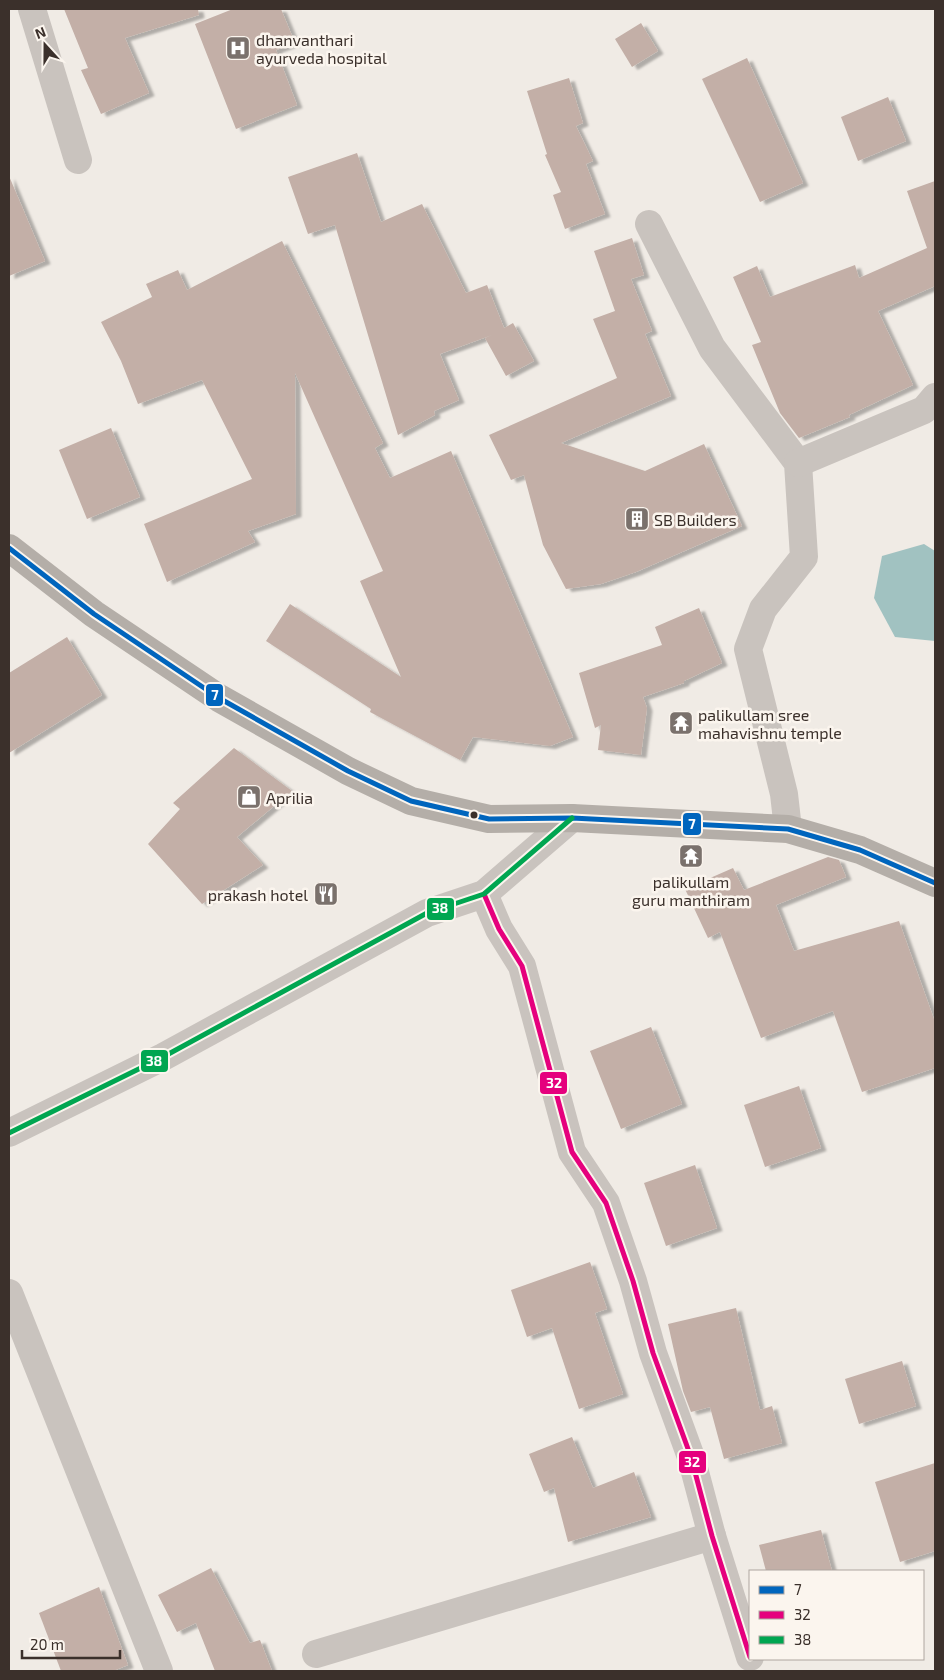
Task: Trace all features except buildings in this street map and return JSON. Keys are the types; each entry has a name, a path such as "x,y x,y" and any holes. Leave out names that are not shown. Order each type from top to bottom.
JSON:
{"highway":[{"path":"9,548 94,614 219,698 348,771 411,801 489,818 572,818 788,829 860,850 935,883"}],"street":[{"path":"32,9 78,160"},
{"path":"649,224 712,348 798,463 804,557 763,609 748,648 784,794 788,829"},
{"path":"798,463 924,410 935,397"},
{"path":"9,1133 163,1057 427,913 484,894 572,818"},
{"path":"484,894 499,929 522,966 572,1152 606,1203 633,1281 654,1353 691,1457 712,1536 749,1652"},
{"path":"9,1293 160,1671"},
{"path":"316,1654 712,1536"}],"water":[{"path":"924,544 935,551 935,641 895,637 874,598 882,556"}],"transit line":[{"name":"7","path":"9,548 94,614 219,698 348,771 411,801 489,819 572,818 788,829 860,850 935,883"},
{"name":"38","path":"9,1133 163,1057 427,913 484,894 572,818"},
{"name":"32","path":"484,894 499,929 522,966 572,1152 606,1203 633,1281 653,1353 691,1457 712,1536 749,1654"}],"place":[{"name":"dhanvanthari ayurveda hospital","path":"238,48"},
{"name":"SB Builders","path":"637,519"},
{"name":"palikullam sree mahavishnu temple","path":"681,723"},
{"name":"Aprilia","path":"249,797"},
{"name":"palikullam guru manthiram","path":"691,856"},
{"name":"prakash hotel","path":"326,894"}]}
